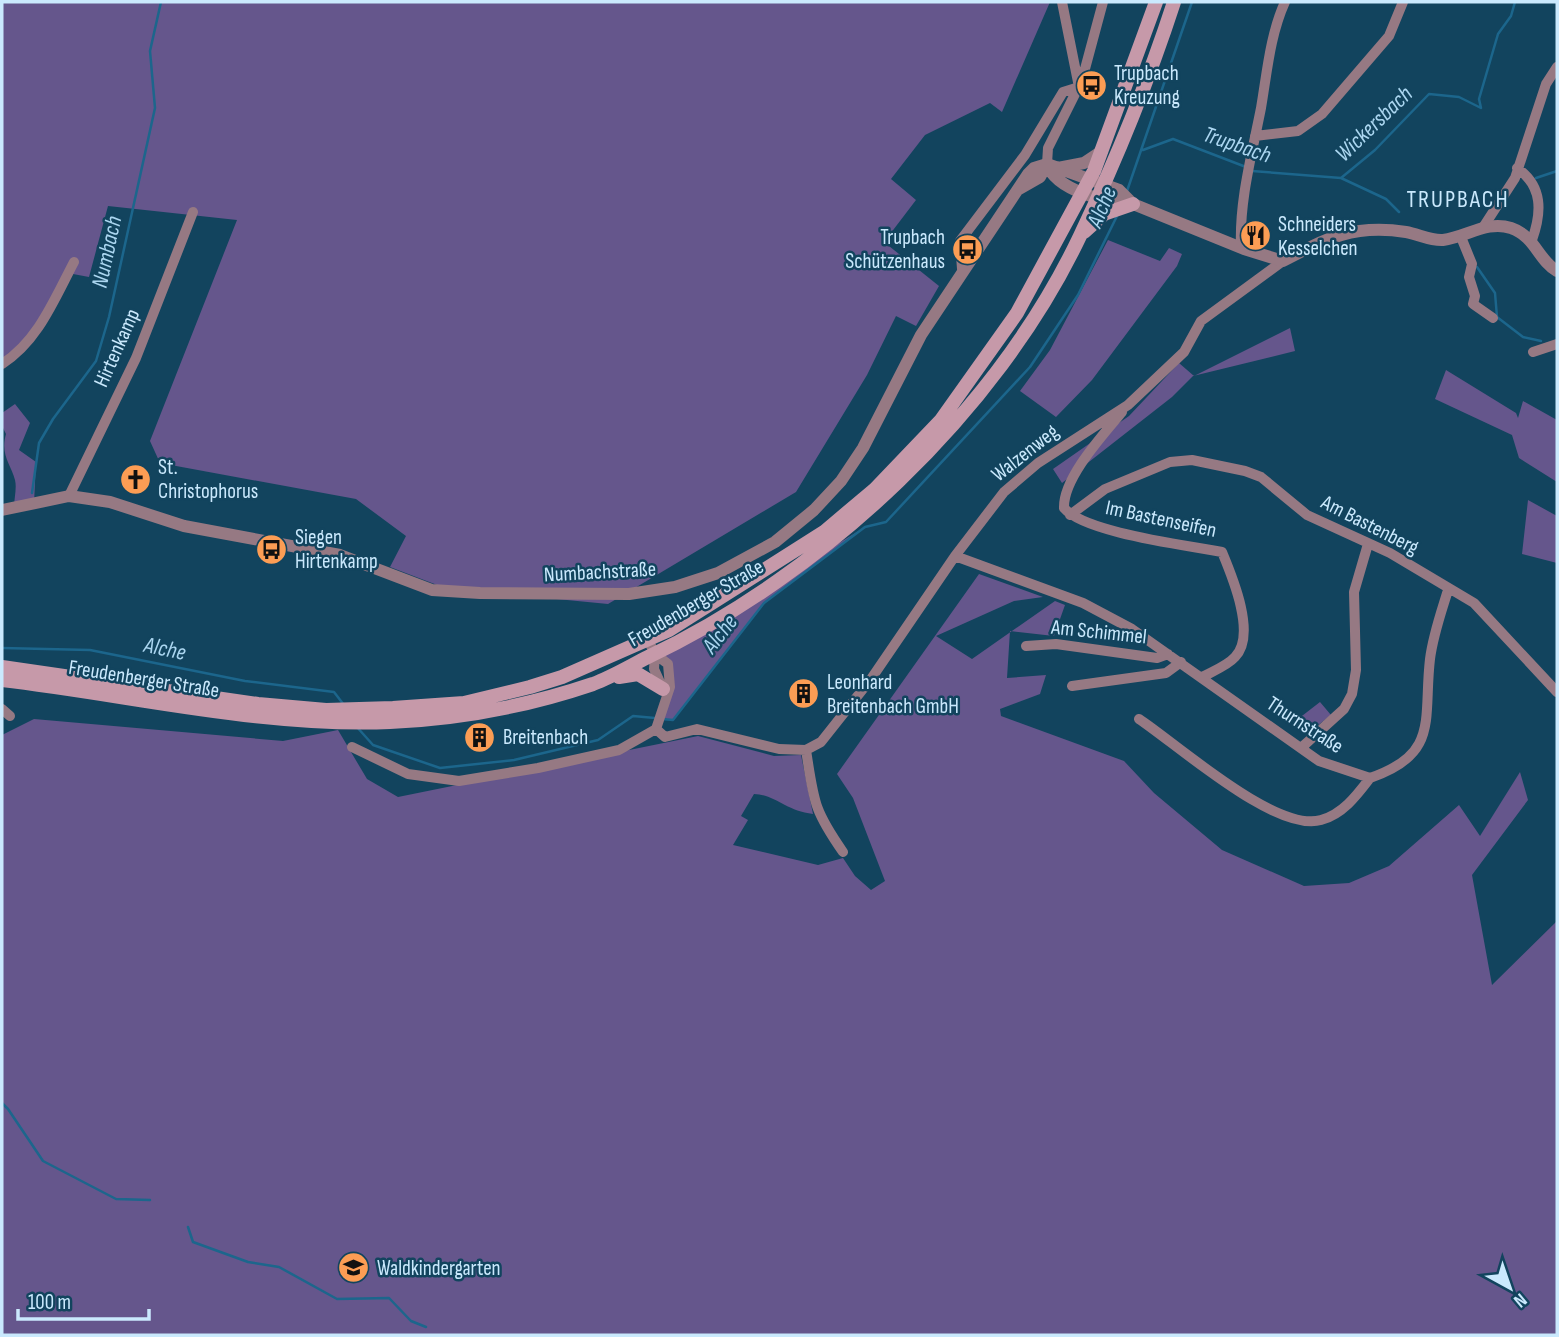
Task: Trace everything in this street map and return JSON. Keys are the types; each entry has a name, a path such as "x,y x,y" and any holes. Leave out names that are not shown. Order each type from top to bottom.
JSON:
{"main road":[{"name":"Freudenberger Straße","path":"2,667 351,716 464,703 562,677 648,640 789,557 841,519 898,466 948,412 998,342 1085,186 1102,150 1156,2"},
{"path":"1133,204 1111,197 1174,2"},
{"name":"Freudenberger Straße","path":"2,680 254,717 467,715 554,696 597,682 716,621 788,573 857,520 906,474 950,426 1010,350 1080,236 1096,220 1111,197"},
{"path":"597,682 631,673 646,677 665,692"}],"street":[{"path":"1062,2 1079,87"},
{"path":"1103,2 1090,57 1079,87 1048,148 1054,178 1085,186 1111,197"},
{"path":"1241,248 1240,224 1250,161 1273,39 1285,2"},
{"path":"1255,136 1298,131 1322,114 1388,36 1403,2"},
{"path":"1484,226 1515,178 1557,67"},
{"path":"962,269 960,241 1025,155 1063,92 1079,87"},
{"path":"1052,166 1084,163 1102,150"},
{"name":"Numbachstraße","path":"2,510 69,496 110,502 184,526 340,555 432,590 592,595 629,594 676,587 718,573 775,542 814,510 841,481 863,447 921,335 962,269 1034,168 1052,166"},
{"path":"1517,168 1529,176 1538,197 1540,210 1532,240"},
{"path":"1133,204 1241,248 1283,261 1332,236 1366,230 1407,232 1439,240 1461,237 1484,226 1510,227 1532,240 1551,268 1557,271"},
{"name":"Hirtenkamp","path":"69,496 136,358 193,212"},
{"path":"1461,237 1472,264 1469,277 1475,296 1473,304 1493,318"},
{"name":"Walzenweg","path":"806,750 827,736 848,710 955,556 1015,480 1128,405 1184,352 1201,321 1283,261"},
{"path":"2,364 20,352 42,323 74,262"},
{"path":"1533,352 1557,344"},
{"path":"1070,515 1064,508 1064,501 1074,478 1090,452 1128,405"},
{"name":"Am Bastenberg","path":"1070,515 1116,483 1170,462 1192,460 1245,471 1261,477 1307,515 1390,553 1462,596 1486,613 1557,692"},
{"name":"Im Bastenseifen","path":"1070,515 1124,533 1222,552 1240,603 1244,643 1234,659 1202,677"},
{"path":"1301,748 1344,709 1352,694 1356,670 1354,592 1368,544"},
{"name":"Thurnstraße","path":"955,556 1083,603 1132,629 1301,748 1336,769 1370,778"},
{"path":"1139,719 1250,797 1290,819 1307,821 1331,816 1344,808 1370,778 1402,765 1415,752 1423,735 1430,659 1448,590"},
{"path":"352,747 408,774 459,780 538,768 619,750 656,729 665,692 653,663 655,654 648,640"},
{"name":"Am Schimmel","path":"1026,646 1056,644 1157,658 1168,654"},
{"path":"1072,686 1166,673 1181,662"},
{"path":"656,729 665,737 697,729 779,749 806,750 809,783 820,818 843,852"}],"shaded area":[{"path":"2,2 1050,2 1002,112 990,103 925,135 891,179 916,200 884,242 939,286 916,326 896,316 867,375 796,492 608,604 445,588 390,567 406,536 356,499 160,463 150,441 237,220 108,206 89,277 73,274 42,323 2,364"},
{"path":"1108,240 1160,261 1169,248 1182,254 1177,266 1092,380 1056,417 1020,391 1050,350"},
{"path":"1290,328 1295,351 1195,376"},
{"path":"1179,363 1194,376 1172,397 1062,483 1053,469 1129,416"},
{"path":"1446,370 1516,413 1518,418 1523,401 1557,420 1557,482 1519,458 1512,435 1435,399"},
{"path":"15,404 30,423 19,450 36,462 34,503 14,508 16,483 5,454 6,434 2,426 2,413"},
{"path":"1528,500 1557,516 1557,563 1522,554"},
{"path":"865,527 764,603 673,720 658,719 667,694 663,658 677,643"},
{"path":"979,574 1043,597 1014,601 936,636 972,659 1010,633 1007,678 1046,675 1040,694 1000,709 1001,716 1124,761 1154,793 1222,850 1304,886 1349,883 1389,866 1459,805 1480,836 1520,772 1528,800 1472,875 1492,985 1557,921 1557,1335 2,1335 2,735 34,719 283,741 338,730 367,779 398,797 698,736 774,756 801,755 813,814 754,794 741,816 748,820 733,845 818,865 843,858 855,876 871,890 885,881 853,798 837,774"},
{"path":"1055,601 1065,605 1054,636 1012,631"},
{"path":"1320,702 1331,715 1308,733 1298,719"}],"waterway":[{"name":"Numbach","path":"32,493 39,443 53,419 96,361 109,317 155,108 150,51 161,2"},
{"name":"Alche","path":"1127,191 1192,2"},
{"name":"Wickersbach","path":"1341,178 1375,150 1429,94 1459,97 1481,108 1479,99 1498,34 1511,16 1515,2"},
{"name":"Trupbach","path":"1143,150 1173,139 1246,167"},
{"name":"Trupbach","path":"1252,171 1341,178 1386,199 1399,212"},
{"path":"1536,178 1557,171"},
{"name":"Alche","path":"662,719 673,720 764,603 865,527 886,522 1030,367 1078,295 1117,216"},
{"name":"Trupbach","path":"1477,267 1495,293 1497,317 1523,337 1541,341"},
{"name":"Alche","path":"2,648 90,650 245,681 334,692 344,705"},
{"name":"Alche","path":"356,726 373,745 440,768 514,760 598,740 633,716 655,718"},
{"path":"2,1103 43,1161 116,1199 150,1200"},
{"path":"188,1227 193,1242 248,1262 279,1267 337,1299 389,1298 411,1321 426,1327"}],"place":[{"name":"Trupbach Kreuzung","path":"1091,85"},
{"name":"Schneiders Kesselchen","path":"1255,236"},
{"name":"Trupbach Schützenhaus","path":"968,249"},
{"name":"St. Christophorus","path":"135,479"},
{"name":"Siegen Hirtenkamp","path":"272,549"},
{"name":"Leonhard Breitenbach GmbH","path":"804,694"},
{"name":"Breitenbach","path":"480,737"},
{"name":"Waldkindergarten","path":"354,1268"}],"district":[{"name":"TRUPBACH","path":"1458,199"}]}
